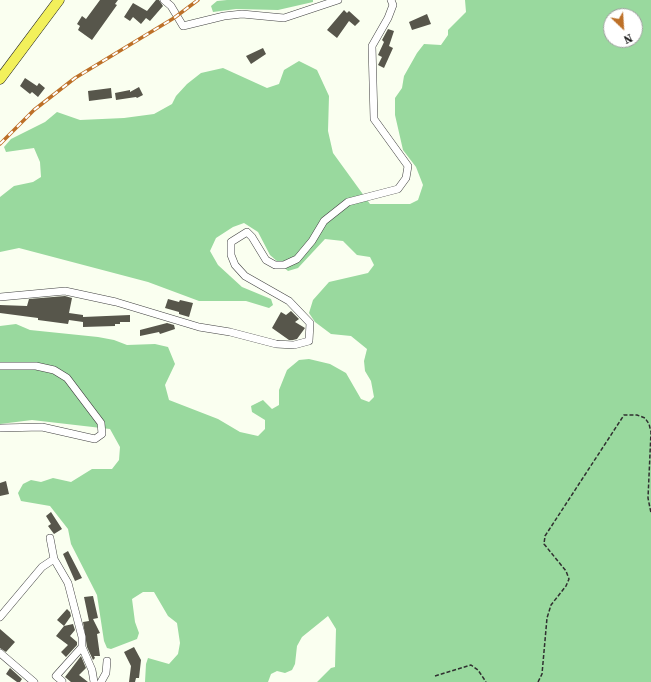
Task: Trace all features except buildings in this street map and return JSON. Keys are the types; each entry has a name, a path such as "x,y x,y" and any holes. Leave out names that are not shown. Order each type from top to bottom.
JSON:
{"highway":[{"path":"0,79 58,0"}],"street":[{"path":"164,0 171,6 183,26 224,16 242,14 284,18 338,0"},
{"path":"0,297 65,291 116,302 199,327 230,332 276,344 294,345 309,341 310,323 289,301 245,276 235,265 231,256 231,242 247,232 252,236 266,260 275,265 284,265 297,259 312,241 324,221 348,202 398,189 406,178 408,166 374,119 372,46 388,18 393,5 391,0"},
{"path":"0,366 36,366 54,370 67,378 101,423 102,434 95,439 42,427 0,428"},
{"path":"50,538 54,559 68,583 72,596 82,637 82,647 92,670 94,682"},
{"path":"0,617 42,567 54,559"},
{"path":"62,681 56,676 82,647"},
{"path":"0,653 34,682"},
{"path":"101,682 106,673 107,661"}],"path":[{"path":"538,682 542,674 547,618 551,605 566,586 569,579 566,571 544,544 545,536 624,415 637,415 645,418 649,424 651,432 648,498 651,513"},
{"path":"435,676 471,665 478,670 486,682"}],"green space":[{"path":"313,0 313,2 278,10 236,9 213,12 211,6 217,1"},
{"path":"465,0 651,0 651,682 317,682 331,668 335,667 336,629 328,616 302,637 297,646 295,664 292,670 285,673 277,671 271,674 268,682 145,682 146,664 148,658 169,664 178,654 180,643 177,623 168,616 154,592 143,592 132,599 135,622 139,633 137,639 111,649 107,648 104,641 97,595 71,544 68,529 50,506 21,501 18,493 23,484 31,480 41,482 53,478 71,482 92,469 112,469 119,460 120,447 110,429 32,420 0,424 0,326 16,324 30,330 98,337 114,340 127,345 155,344 168,347 175,364 165,385 169,400 218,419 240,432 258,436 265,429 265,420 252,412 251,406 263,400 272,409 279,405 279,390 287,370 299,360 309,359 330,364 346,373 361,399 369,402 374,397 371,381 365,371 364,361 367,349 351,336 331,334 315,322 309,313 313,300 329,282 368,273 374,265 370,257 357,255 343,241 325,239 298,268 288,271 270,255 258,232 244,223 233,227 216,238 210,251 218,265 242,287 271,299 273,305 269,308 246,301 199,301 148,282 19,248 0,252 0,197 14,186 33,182 41,177 40,162 34,148 6,152 4,147 11,139 45,122 57,112 80,120 124,118 154,114 172,104 176,96 187,84 201,73 223,68 267,88 279,84 284,70 299,61 317,70 329,96 328,131 333,153 370,204 410,204 418,200 423,185 416,167 403,150 395,115 395,98 402,88 404,76 424,44 441,45 448,35 448,30 466,12"}],"railway":[{"path":"0,144 34,110 75,78 174,18 198,0"}]}
